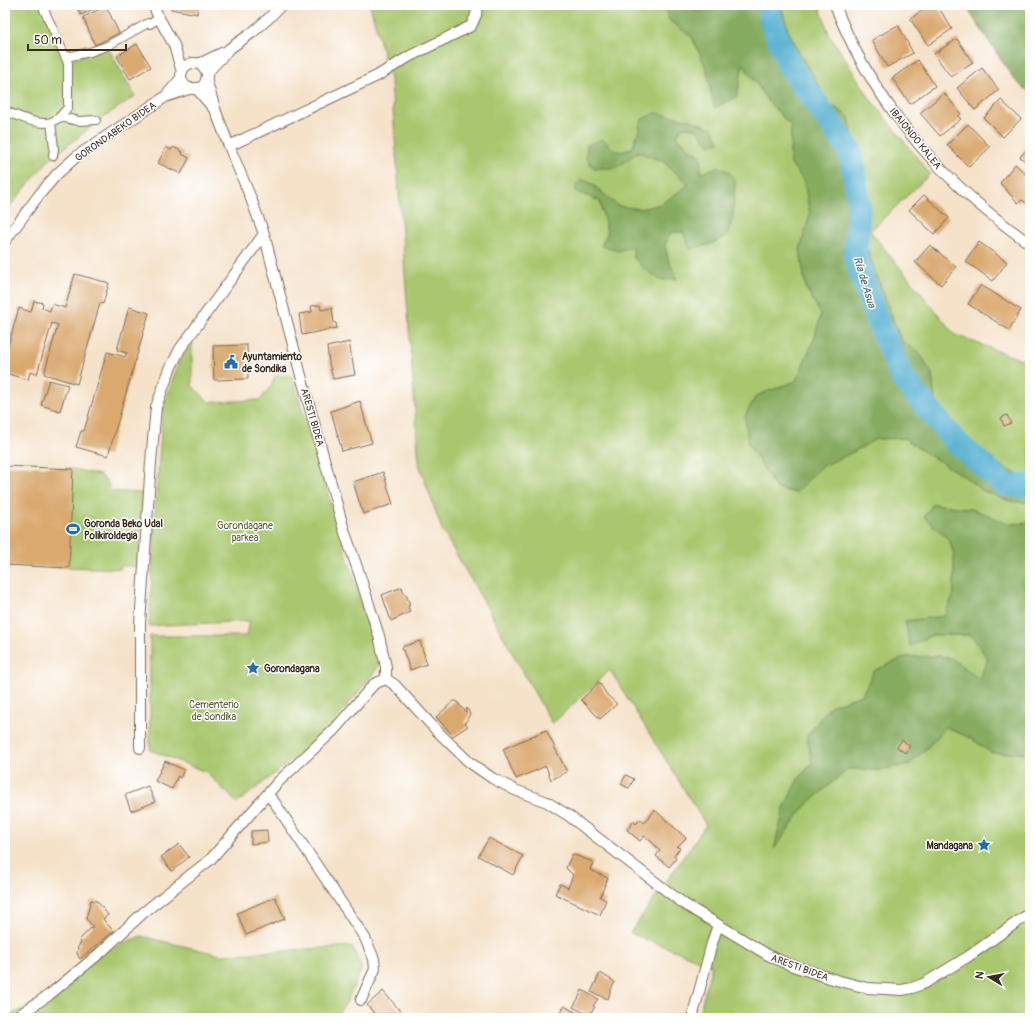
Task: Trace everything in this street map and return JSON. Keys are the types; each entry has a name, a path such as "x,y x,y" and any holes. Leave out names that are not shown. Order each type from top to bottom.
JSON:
{"street":[{"path":"5,111 37,123 51,122 60,117 68,107 68,63 42,5"},
{"path":"153,5 174,45 185,85 194,88 203,85 206,76 229,50 270,17 281,5"},
{"path":"229,146 377,76 410,56 471,26 476,15 477,5"},
{"name":"IBAIONDO KALEA","path":"835,5 852,44 869,75 905,128 928,155 982,208 1030,244"},
{"path":"66,57 90,52 107,46 159,18"},
{"path":"174,45 196,64 203,66 206,76"},
{"path":"182,75 186,66 196,64 229,50"},
{"name":"GORONDABEKO BIDEA","path":"165,97 182,75"},
{"name":"ARESTI BIDEA","path":"206,76 216,112 264,234 303,383 344,530 360,573 379,636 386,667 386,679 396,685 436,730 469,762 492,778 515,790 547,802 569,816 684,904 718,926 790,966 866,988 902,990 912,988 925,983 969,956 1030,913"},
{"name":"ARESTI BIDEA","path":"194,88 216,112"},
{"name":"GORONDABEKO BIDEA","path":"5,241 39,195 57,174 77,156 165,97 194,88"},
{"path":"60,117 79,121 96,120"},
{"path":"51,122 54,148 53,156"},
{"path":"140,748 140,624 150,470 156,407 170,369 180,349 264,234"},
{"path":"14,1018 49,995 95,958 143,913 210,860 278,782 334,730 374,684 386,679"},
{"path":"268,795 365,938 374,960 375,969 361,1000"},
{"path":"692,1018 718,926"}],"green space":[{"path":"5,5 42,5 68,62 107,46 135,96 105,116 47,162 5,212"},
{"path":"370,5 663,5 669,20 692,37 707,70 714,107 743,64 768,101 791,126 790,162 804,181 810,214 800,250 806,288 821,314 815,337 796,381 756,396 745,416 748,443 776,488 796,493 819,468 876,439 904,438 965,477 983,491 1010,501 1030,503 1030,523 1010,525 972,509 933,504 924,517 950,541 954,556 954,594 945,616 905,621 911,645 932,635 971,635 988,659 979,679 951,658 938,656 905,657 874,671 862,695 830,706 807,736 812,763 797,781 784,808 775,847 805,806 848,769 878,770 909,764 932,743 946,727 972,739 992,753 1023,753 1030,751 1030,1018 698,1018 712,965 630,933 706,825 610,670 552,724 442,530 419,464 391,83","holes":["656,113 712,128 682,127 677,136 687,147 700,156 701,174 735,182 734,196 683,232 671,232 665,245 669,262 676,279 633,246 607,233 600,201 592,184 618,206 641,209 661,204 689,184 661,160 637,152 615,168 603,139 614,150 622,152 633,147 636,136"]},
{"path":"663,5 691,5 699,12 708,5 781,5 788,30 827,102 849,117 852,134 862,165 869,197 864,241 901,341 919,352 932,374 935,400 955,429 1004,468 1026,478 1030,477 1030,503 1010,501 983,491 965,477 904,438 876,439 819,468 796,493 776,488 748,443 745,416 756,396 796,381 815,337 821,314 806,288 800,250 810,214 804,181 790,162 791,126 768,101 743,64 737,97 714,108 707,70 692,37 669,20"},
{"path":"691,5 708,5 699,12"},
{"path":"781,5 819,5 829,34 871,100 930,174 870,231 955,335 1030,363 1030,477 1026,478 1004,468 955,429 935,400 932,374 919,352 901,341 864,241 869,197 862,165 852,134 849,117 827,102 788,30"},
{"path":"965,5 1030,5 1030,92 1022,87 1013,78"},
{"path":"656,113 691,120 712,128 719,142 709,145 696,128 682,127 677,136 687,147 701,156 701,174 718,166 729,172 735,182 733,216 727,236 711,244 690,249 683,232 671,232 665,245 669,262 677,279 660,280 642,267 633,257 633,246 618,251 601,246 607,233 600,201 576,192 576,186 582,179 592,184 618,206 641,209 661,204 689,184 661,160 637,152 615,168 594,168 586,158 587,145 603,139 614,150 622,152 633,148 642,119"},
{"name":"Gorondagane parkea","path":"192,343 192,386 209,402 260,400 272,385 275,376 292,376 380,665 324,735 237,803 206,772 150,750 150,636 247,636 250,621 149,626 163,407 179,361"},
{"name":"Goronda Beko Udal Polikiroldegia","path":"5,466 73,469 100,475 106,480 110,491 142,493 140,566 120,566 121,569 5,565"},
{"path":"933,504 972,509 1010,524 1030,523 1030,751 1023,753 992,753 972,739 946,727 910,764 878,770 848,769 805,806 774,849 784,808 797,781 812,763 807,736 830,706 862,695 874,671 905,657 938,656 951,658 979,679 988,659 971,635 932,635 910,646 905,621 944,616 954,594 954,556 950,541 924,517"},
{"path":"141,936 221,955 352,946 362,969 346,1003 335,1018 5,1018 49,995 100,953"}],"building":[{"path":"76,5 104,5 81,15"},
{"path":"171,5 198,5 197,14 171,9"},
{"path":"930,5 937,5 952,29 928,45 910,19"},
{"path":"106,6 119,33 95,45 83,17"},
{"path":"898,25 913,53 887,67 872,40"},
{"path":"957,39 973,63 951,77 934,54"},
{"path":"137,44 151,67 130,79 117,56"},
{"path":"918,60 935,86 910,104 892,78"},
{"path":"982,68 999,90 975,110 957,88"},
{"path":"944,93 961,114 958,116 961,119 940,136 920,113"},
{"path":"1001,100 1021,119 1003,137 984,118"},
{"path":"968,124 990,147 969,167 947,145"},
{"path":"1030,145 1030,165 1020,157"},
{"path":"166,147 171,150 173,147 183,152 182,154 189,158 181,174 158,163"},
{"path":"1015,164 1030,178 1030,200 1027,204 1022,200 1018,203 1000,183"},
{"path":"924,195 949,218 934,234 909,210"},
{"path":"979,242 1007,262 993,281 965,261"},
{"path":"930,245 956,267 941,285 915,262"},
{"path":"75,274 109,283 103,304 100,303 77,384 44,374 58,325 52,323 37,374 30,372 28,380 5,373 5,356 19,308 31,312 34,301 43,303 42,308 50,311 52,304 65,308"},
{"path":"981,285 1021,310 1009,330 968,304"},
{"path":"320,305 321,310 332,308 334,323 336,323 337,328 302,335 299,314 312,312 311,306"},
{"path":"129,307 149,313 108,456 76,447 81,431 84,431 107,352 125,357 127,353 117,350"},
{"path":"349,342 355,375 333,379 327,347"},
{"name":"Ayuntamiento de Sondika","path":"247,345 248,379 214,380 213,346"},
{"path":"49,380 68,385 60,411 41,405"},
{"path":"360,401 372,443 342,451 331,411"},
{"path":"1007,415 1011,423 1004,426 1001,418"},
{"path":"5,466 73,469 69,568 5,565"},
{"path":"383,472 393,504 363,514 353,482"},
{"path":"402,587 410,605 408,606 410,612 391,621 382,595"},
{"path":"420,641 427,664 410,670 402,647"},
{"path":"599,682 607,695 617,704 600,719 581,700"},
{"path":"455,700 466,712 467,708 470,714 465,723 468,726 453,736 436,717"},
{"path":"546,730 567,772 551,780 546,766 516,779 503,749"},
{"path":"902,740 910,746 905,753 897,747"},
{"path":"165,761 184,770 180,778 178,776 172,789 155,781"},
{"path":"626,775 634,779 629,788 621,784"},
{"path":"148,786 155,802 131,811 125,795"},
{"path":"655,810 686,838 677,847 680,848 674,856 676,859 669,867 656,856 660,851 652,842 644,836 640,841 627,830 634,821 636,824 641,819 644,823"},
{"path":"267,830 268,842 251,844 251,831"},
{"path":"489,838 523,856 513,875 478,856"},
{"path":"179,844 189,857 172,871 161,857"},
{"path":"572,854 593,862 590,870 608,878 600,897 606,900 600,915 555,894 560,884 568,888 573,875 566,868"},
{"path":"275,897 285,919 246,935 237,913"},
{"path":"91,900 97,901 108,915 103,919 114,931 80,959 77,954 78,947 81,942 79,940 93,926 86,919"},
{"path":"600,973 615,982 608,999 591,992"},
{"path":"582,990 598,999 593,1006 595,1007 589,1015 573,1007"},
{"path":"383,991 402,1013 396,1018 378,1018 367,1005"},
{"path":"564,1006 580,1015 578,1018 558,1018"}],"waterway":[{"name":"Ría de Asua","path":"769,5 771,21 789,65 850,151 859,205 855,256 875,315 902,378 956,442 1005,485 1030,486"}],"place":[{"name":"Ayuntamiento de Sondika","path":"231,362"},
{"name":"Goronda Beko Udal Polikiroldegia","path":"73,529"},
{"name":"Gorondagana","path":"253,668"},
{"name":"Mandagana","path":"984,845"}],"park label":[{"name":"Cementerio de Sondika","path":"214,710"}]}
